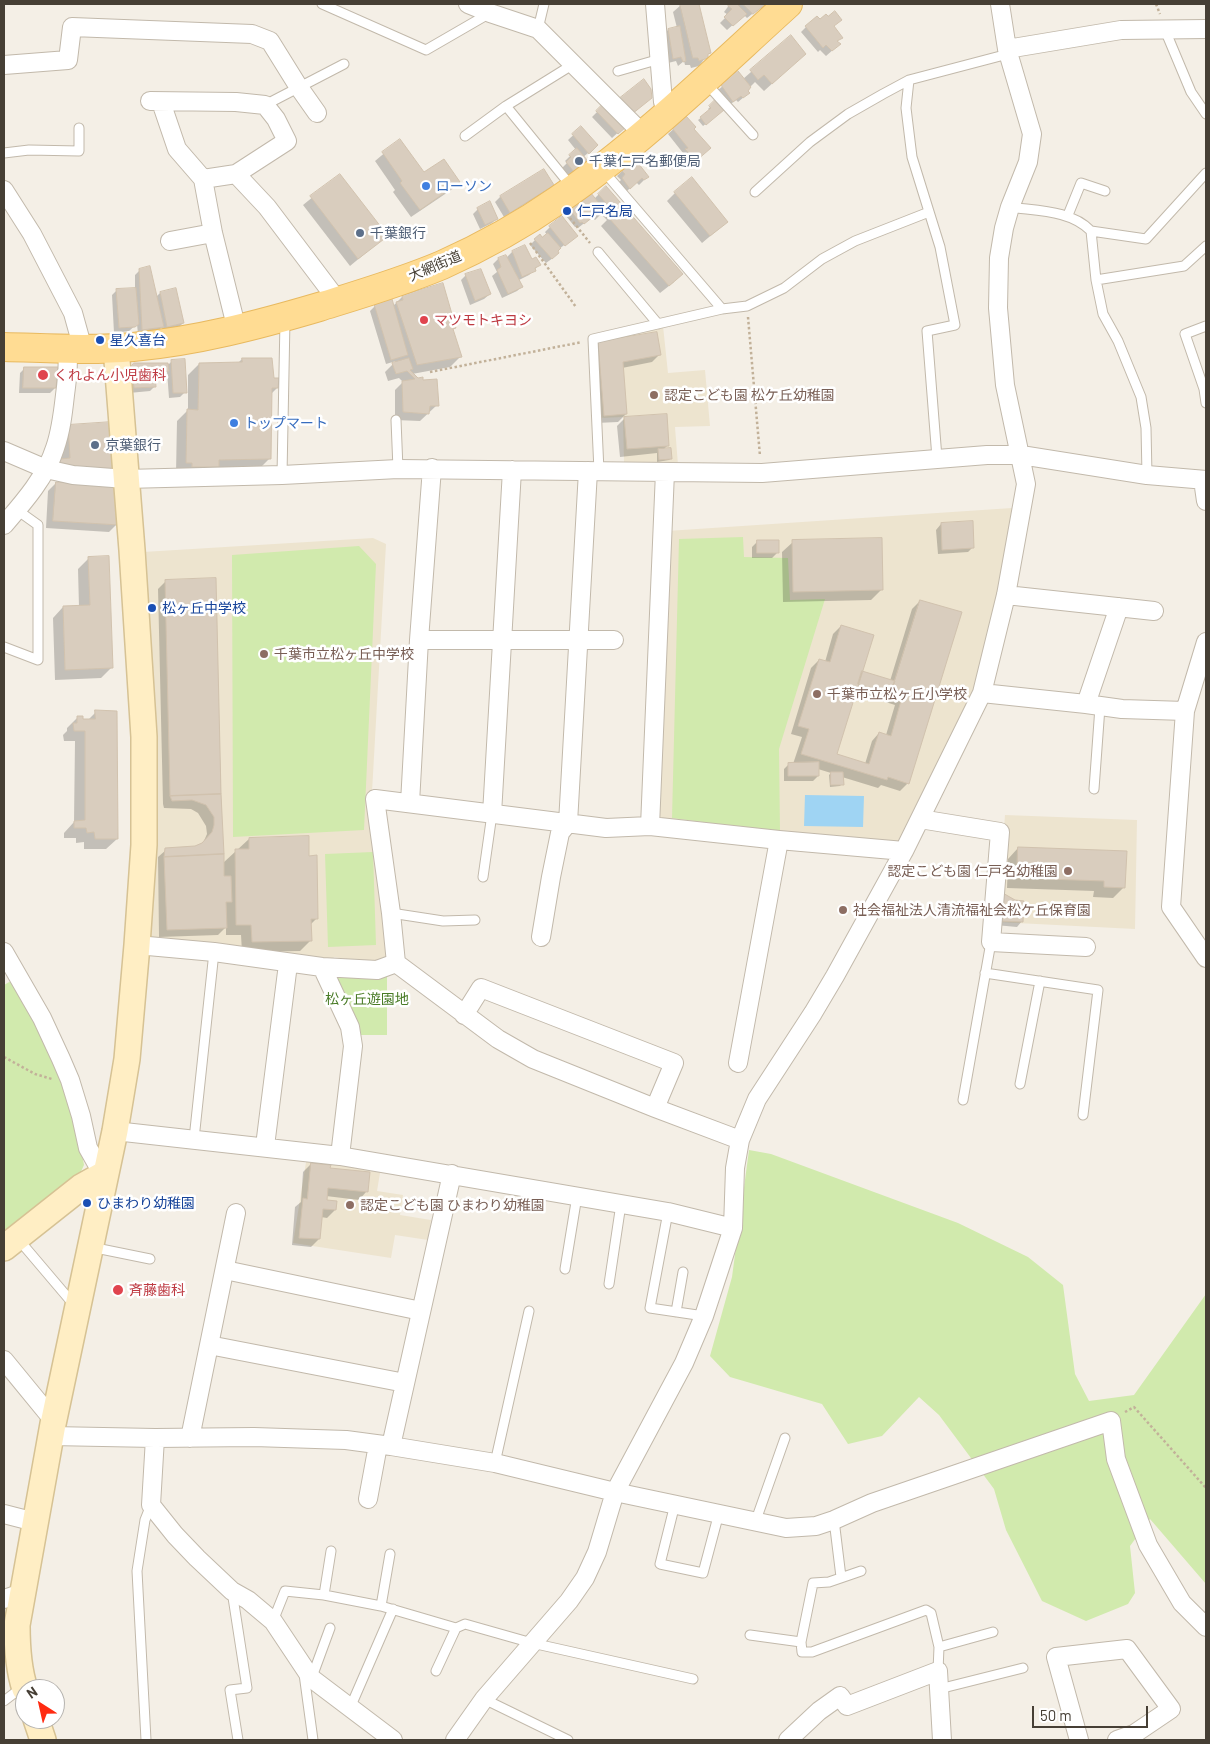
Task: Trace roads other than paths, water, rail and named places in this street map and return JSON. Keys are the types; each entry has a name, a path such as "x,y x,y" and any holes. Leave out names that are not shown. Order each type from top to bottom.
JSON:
{"main road":[{"name":"大網街道","path":"4,347 116,348 161,344 237,330 395,283 441,265 518,225 565,195 643,134 788,4"}],"street":[{"path":"468,4 500,11 538,29 643,134"},
{"path":"655,4 664,102 672,109"},
{"path":"454,1740 484,1699 569,1601 585,1578 597,1552 615,1492 684,1363 704,1316 733,1228 735,1168 740,1140 758,1099 814,1013 904,851 982,693 1006,594 1026,484 1005,385 998,308 999,258 1010,207 1028,162 1032,134 1008,51 1000,4"},
{"path":"4,65 68,60 72,27 252,34 270,41 317,113"},
{"path":"1008,51 1121,30 1206,29"},
{"path":"203,179 236,174 287,141 276,119 265,105 236,102 156,102 178,150 203,179 213,233 237,330"},
{"path":"236,174 267,206 338,301"},
{"path":"4,190 32,234 73,313 75,349 68,363 62,422 55,449 46,469 4,525"},
{"path":"170,241 213,233"},
{"path":"22,1679 19,1666 17,1625 13,1596 14,1514 53,1428 115,1131 127,1059 137,945 144,845 144,737 139,643 116,348"},
{"path":"4,451 46,469 73,475 126,479 282,475 398,468 762,472 937,458 1021,455 1147,475 1205,480 1206,501"},
{"path":"410,803 419,640 432,468"},
{"path":"492,814 512,470"},
{"path":"541,937 560,833 568,823 580,640 594,471"},
{"path":"650,826 666,472"},
{"path":"1006,594 1154,611"},
{"path":"1093,705 1119,607"},
{"path":"419,640 614,640"},
{"path":"1206,642 1185,711 1171,907 1206,958"},
{"path":"982,693 1122,709 1185,711"},
{"path":"740,1140 534,1059 498,1039 396,963 375,799 606,828 650,826 904,851"},
{"path":"920,819 1000,832 991,942 1086,947"},
{"path":"738,1063 779,840"},
{"path":"137,945 214,952 322,968 376,970 396,963"},
{"path":"4,952 42,1018 72,1086 82,1116 88,1148 97,1164 106,1173"},
{"path":"265,1146 288,964"},
{"path":"322,968 350,1028 353,1046 340,1156"},
{"path":"464,1015 482,988 674,1063 655,1108"},
{"path":"115,1131 265,1146 340,1156 668,1212 733,1228"},
{"path":"10,1243 81,1187 106,1173"},
{"path":"368,1500 405,1383 452,1174"},
{"path":"190,1438 236,1213"},
{"path":"225,1270 421,1311"},
{"path":"209,1345 405,1383"},
{"path":"4,1360 53,1428 155,1438 254,1437 346,1440 384,1445 495,1463 615,1492 756,1520 786,1528 816,1526 872,1503 1111,1421 1116,1459 1148,1544 1182,1603 1206,1627"},
{"path":"155,1438 151,1505 180,1541 232,1591 248,1600 273,1621 307,1672 392,1740"},
{"path":"1079,1740 1056,1657 1127,1649 1171,1709 1134,1734 1117,1740"},
{"path":"788,1740 819,1711 840,1696 847,1706 938,1671 942,1740"}],"lane":[{"path":"322,4 426,50 500,11"},
{"path":"538,29 544,4"},
{"path":"1166,30 1191,92 1206,114"},
{"path":"755,192 810,142 848,114 909,80 1008,51"},
{"path":"618,71 660,59"},
{"path":"265,105 298,86 344,64"},
{"path":"465,136 506,106 572,65"},
{"path":"704,80 753,135"},
{"path":"909,80 906,108 912,157 940,247 955,325 927,330 937,458"},
{"path":"506,106 565,195"},
{"path":"4,153 29,150 79,151 79,128"},
{"path":"1010,207 1068,215 1091,231 1146,238 1206,173"},
{"path":"607,174 722,309"},
{"path":"1068,215 1081,183 1105,191"},
{"path":"594,471 593,338 722,309 747,306 784,288 822,259 855,241 929,212"},
{"path":"1091,231 1096,280 1103,314 1118,341 1141,397 1146,428 1147,475"},
{"path":"1096,280 1184,266 1206,246"},
{"path":"598,252 658,324"},
{"path":"282,475 285,317"},
{"path":"1206,326 1185,334 1204,389 1206,403"},
{"path":"396,420 398,468"},
{"path":"4,647 38,660 38,525 17,510"},
{"path":"1093,705 1094,789"},
{"path":"483,877 492,814"},
{"path":"391,913 443,920 476,920"},
{"path":"963,1100 991,942"},
{"path":"194,1139 214,952"},
{"path":"985,973 1098,990 1083,1115"},
{"path":"1020,1084 1040,981"},
{"path":"565,1269 577,1196"},
{"path":"609,1284 621,1204"},
{"path":"668,1212 650,1308 704,1316"},
{"path":"10,1243 78,1310"},
{"path":"91,1247 150,1259"},
{"path":"676,1312 683,1272"},
{"path":"495,1463 529,1311"},
{"path":"756,1520 785,1438"},
{"path":"675,1504 660,1564 703,1573 719,1513"},
{"path":"146,1740 137,1571 145,1520 151,1505"},
{"path":"834,1520 841,1577"},
{"path":"324,1595 331,1551"},
{"path":"382,1606 390,1554"},
{"path":"861,1571 829,1582 813,1583 801,1642 802,1652 812,1652 926,1610 931,1613 939,1647 938,1671"},
{"path":"232,1591 247,1688 230,1690 238,1740"},
{"path":"273,1621 285,1591 324,1595 382,1606 456,1628"},
{"path":"350,1708 393,1609"},
{"path":"436,1672 456,1628 464,1624 532,1643 693,1679"},
{"path":"313,1740 307,1672 330,1628"},
{"path":"939,1647 993,1632"},
{"path":"750,1635 801,1642"},
{"path":"939,1689 1023,1668"},
{"path":"4,1701 15,1693"},
{"path":"484,1699 568,1740"}],"water":[{"path":"805,795 864,796 863,827 804,826"}],"place":[{"name":"千葉仁戸名郵便局","path":"579,161"},
{"name":"ローソン","path":"426,186"},
{"name":"仁戸名局","path":"567,211"},
{"name":"千葉銀行","path":"360,233"},
{"name":"マツモトキヨシ","path":"424,320"},
{"name":"星久喜台","path":"100,340"},
{"name":"くれよん小児歯科","path":"43,375"},
{"name":"認定こども園 松ケ丘幼稚園","path":"654,395"},
{"name":"トップマート","path":"234,423"},
{"name":"京葉銀行","path":"95,445"},
{"name":"松ヶ丘中学校","path":"152,608"},
{"name":"千葉市立松ヶ丘中学校","path":"264,654"},
{"name":"千葉市立松ヶ丘小学校","path":"817,694"},
{"name":"認定こども園 仁戸名幼稚園","path":"1068,871"},
{"name":"社会福祉法人清流福祉会松ケ丘保育園","path":"843,910"},
{"name":"ひまわり幼稚園","path":"87,1203"},
{"name":"認定こども園 ひまわり幼稚園","path":"350,1205"},
{"name":"斉藤歯科","path":"118,1290"}],"park label":[{"name":"松ヶ丘遊園地","path":"367,999"}]}
